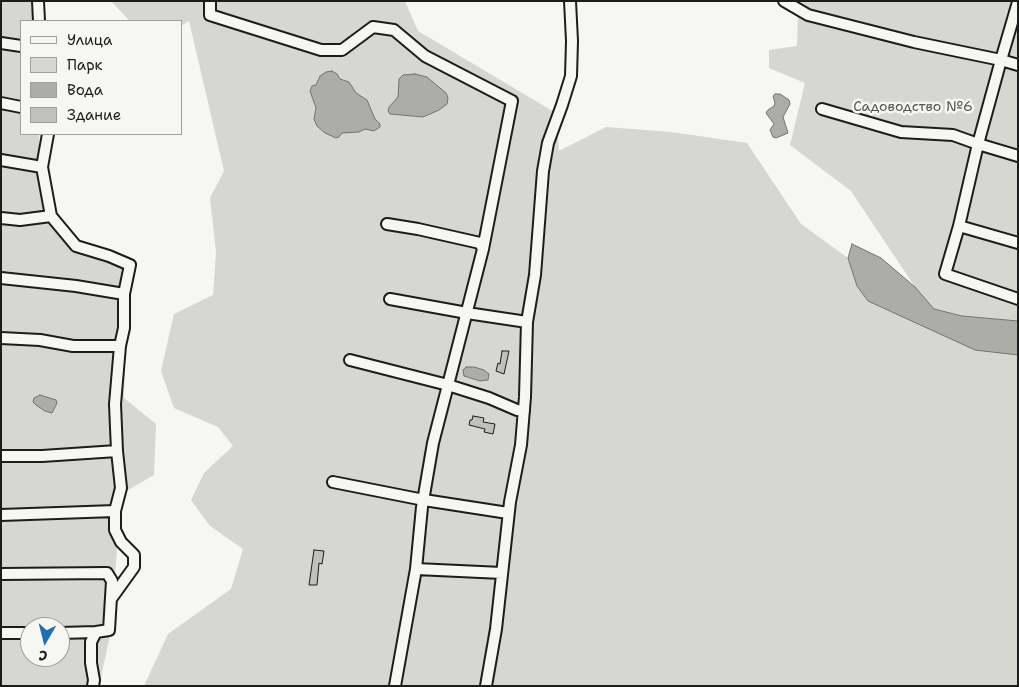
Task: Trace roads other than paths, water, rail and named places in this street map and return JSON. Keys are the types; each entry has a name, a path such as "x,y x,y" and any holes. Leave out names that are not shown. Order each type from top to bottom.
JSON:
{"lane":[{"path":"38,1 39,20"},
{"path":"210,1 210,15 322,50 342,50 374,27 394,30 425,56 512,102 483,249 433,443 416,569 395,686"},
{"path":"486,686 494,638 508,513 521,445 527,322 535,275 540,208 548,143 570,76 572,41 570,1"},
{"path":"784,1 808,15 914,42 1018,65"},
{"path":"1018,2 1000,60 959,226 945,274 1018,299"},
{"path":"1,43 20,46"},
{"path":"1,103 20,107"},
{"path":"822,109 901,132 953,135 1018,156"},
{"path":"48,135 42,167 51,216 76,246 110,256 130,265 124,294 124,328 120,346 115,404 121,488 115,512 115,530 121,542 134,555 134,567 111,599"},
{"path":"1,160 42,167"},
{"path":"1,218 20,220 51,216"},
{"path":"387,224 480,243 483,249"},
{"path":"959,226 1018,243"},
{"path":"1,278 76,286 124,294"},
{"path":"390,299 467,314 527,322"},
{"path":"1,338 40,340 73,346 120,346"},
{"path":"350,360 448,385 524,411"},
{"path":"1,456 42,456 117,451"},
{"path":"333,482 424,500 508,513"},
{"path":"1,516 115,512"},
{"path":"416,569 502,573"},
{"path":"1,574 107,573 112,581 109,630 70,633"},
{"path":"93,686 91,642 96,632"},
{"path":"1,634 20,633"}],"water":[{"path":"332,71 340,79 349,82 356,93 367,100 380,127 374,131 365,129 359,132 342,133 336,138 325,133 317,126 314,119 316,108 310,91 312,86 316,85 320,76"},
{"path":"415,74 427,77 446,93 448,98 447,104 423,117 390,114 388,111 389,107 398,97 399,79 403,75"},
{"path":"780,94 789,100 790,104 783,117 788,133 776,138 773,137 770,130 774,124 766,113 774,106 773,96"},
{"path":"852,244 881,258 915,287 934,309 962,316 1018,321 1018,355 975,350 868,301 857,286 848,258"},
{"path":"466,367 484,370 489,374 488,380 480,381 464,376 463,370"},
{"path":"40,395 56,400 57,403 52,413 45,411 33,402 34,398"}],"park label":[{"name":"Садоводство №6","path":"913,107"}]}
